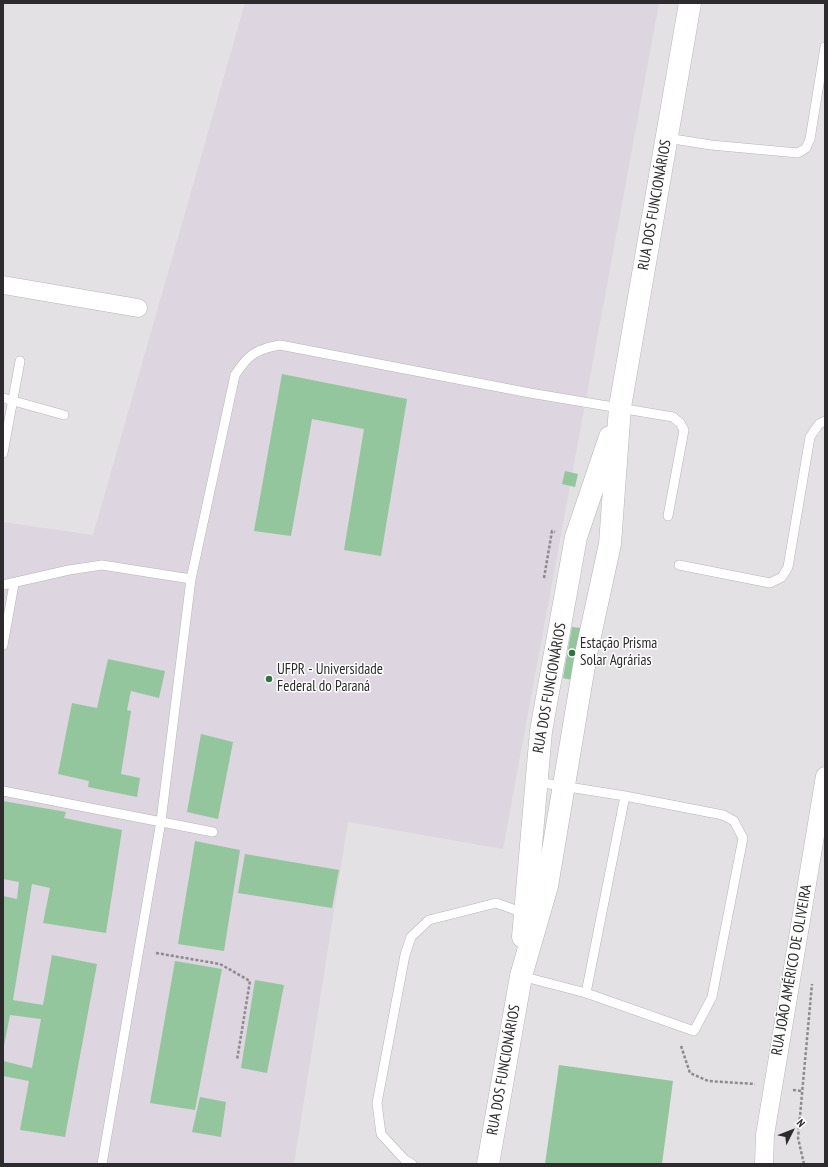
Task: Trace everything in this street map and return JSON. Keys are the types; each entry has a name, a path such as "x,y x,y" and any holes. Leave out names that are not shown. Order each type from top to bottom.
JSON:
{"street":[{"name":"RUA DOS FUNCIONÁRIOS","path":"488,1164 521,976 547,886 586,654 610,544 620,407 690,3"},
{"path":"3,285 138,308"},
{"name":"RUA DOS FUNCIONÁRIOS","path":"521,976 524,913 540,731 576,537 620,407"},
{"name":"RUA JOÃO AMÉRICO DE OLIVEIRA","path":"764,1164 764,1135 825,776"}],"lane":[{"path":"667,138 711,145 798,153 806,148 810,139 825,47"},
{"path":"102,1164 161,821 191,579 235,375 243,362 253,353 267,347 280,345 530,393 673,417 680,423 684,430 668,516"},
{"path":"3,453 20,361"},
{"path":"3,398 64,415"},
{"path":"679,564 770,583 782,577 788,567 810,437 819,424 825,421"},
{"path":"3,585 14,584 70,570 102,565 191,579"},
{"path":"3,645 14,584"},
{"path":"521,976 586,993 694,1031 712,997 743,838 734,822 723,815 625,796 535,782"},
{"path":"3,791 214,832"},
{"path":"586,993 625,796"},
{"path":"412,1164 405,1160 381,1134 377,1104 405,955 411,936 429,920 496,903 524,913"}],"path":[{"path":"156,953 220,964 250,981 237,1060"},
{"path":"804,1164 798,1138 813,976"},
{"path":"681,1046 690,1073 708,1081 802,1091"}],"shaded area":[{"name":"UFPR - Universidade Federal do Paraná","path":"245,3 659,3 503,849 348,822 294,1164 3,1164 3,522 93,535"}],"building":[{"path":"282,374 407,399 381,556 344,550 364,429 312,419 291,536 254,531"},
{"path":"565,471 578,474 575,487 562,484"},
{"name":"Estação Prisma Solar Agrárias","path":"572,627 581,628 572,680 563,678"},
{"path":"108,659 165,671 159,698 131,691 127,710 131,711 121,774 140,778 137,797 88,787 89,781 58,774 72,703 97,708"},
{"path":"201,734 233,742 218,819 187,812"},
{"path":"3,801 66,812 64,818 122,830 106,933 43,923 50,888 32,884 13,1000 43,1005 52,955 97,964 65,1137 20,1130 29,1081 3,1076 3,1061 32,1068 41,1019 10,1015 3,1051 3,896 17,899 19,882 3,879"},
{"path":"195,841 240,850 224,951 178,944"},
{"path":"245,854 339,870 332,908 238,893"},
{"path":"175,961 222,969 195,1110 150,1103"},
{"path":"255,980 284,985 267,1073 241,1068"},
{"path":"559,1065 673,1081 662,1164 545,1164"},
{"path":"200,1097 226,1102 221,1137 192,1132"}],"place":[{"name":"Estação Prisma Solar Agrárias","path":"572,653"},
{"name":"UFPR - Universidade Federal do Paraná","path":"269,679"}]}
